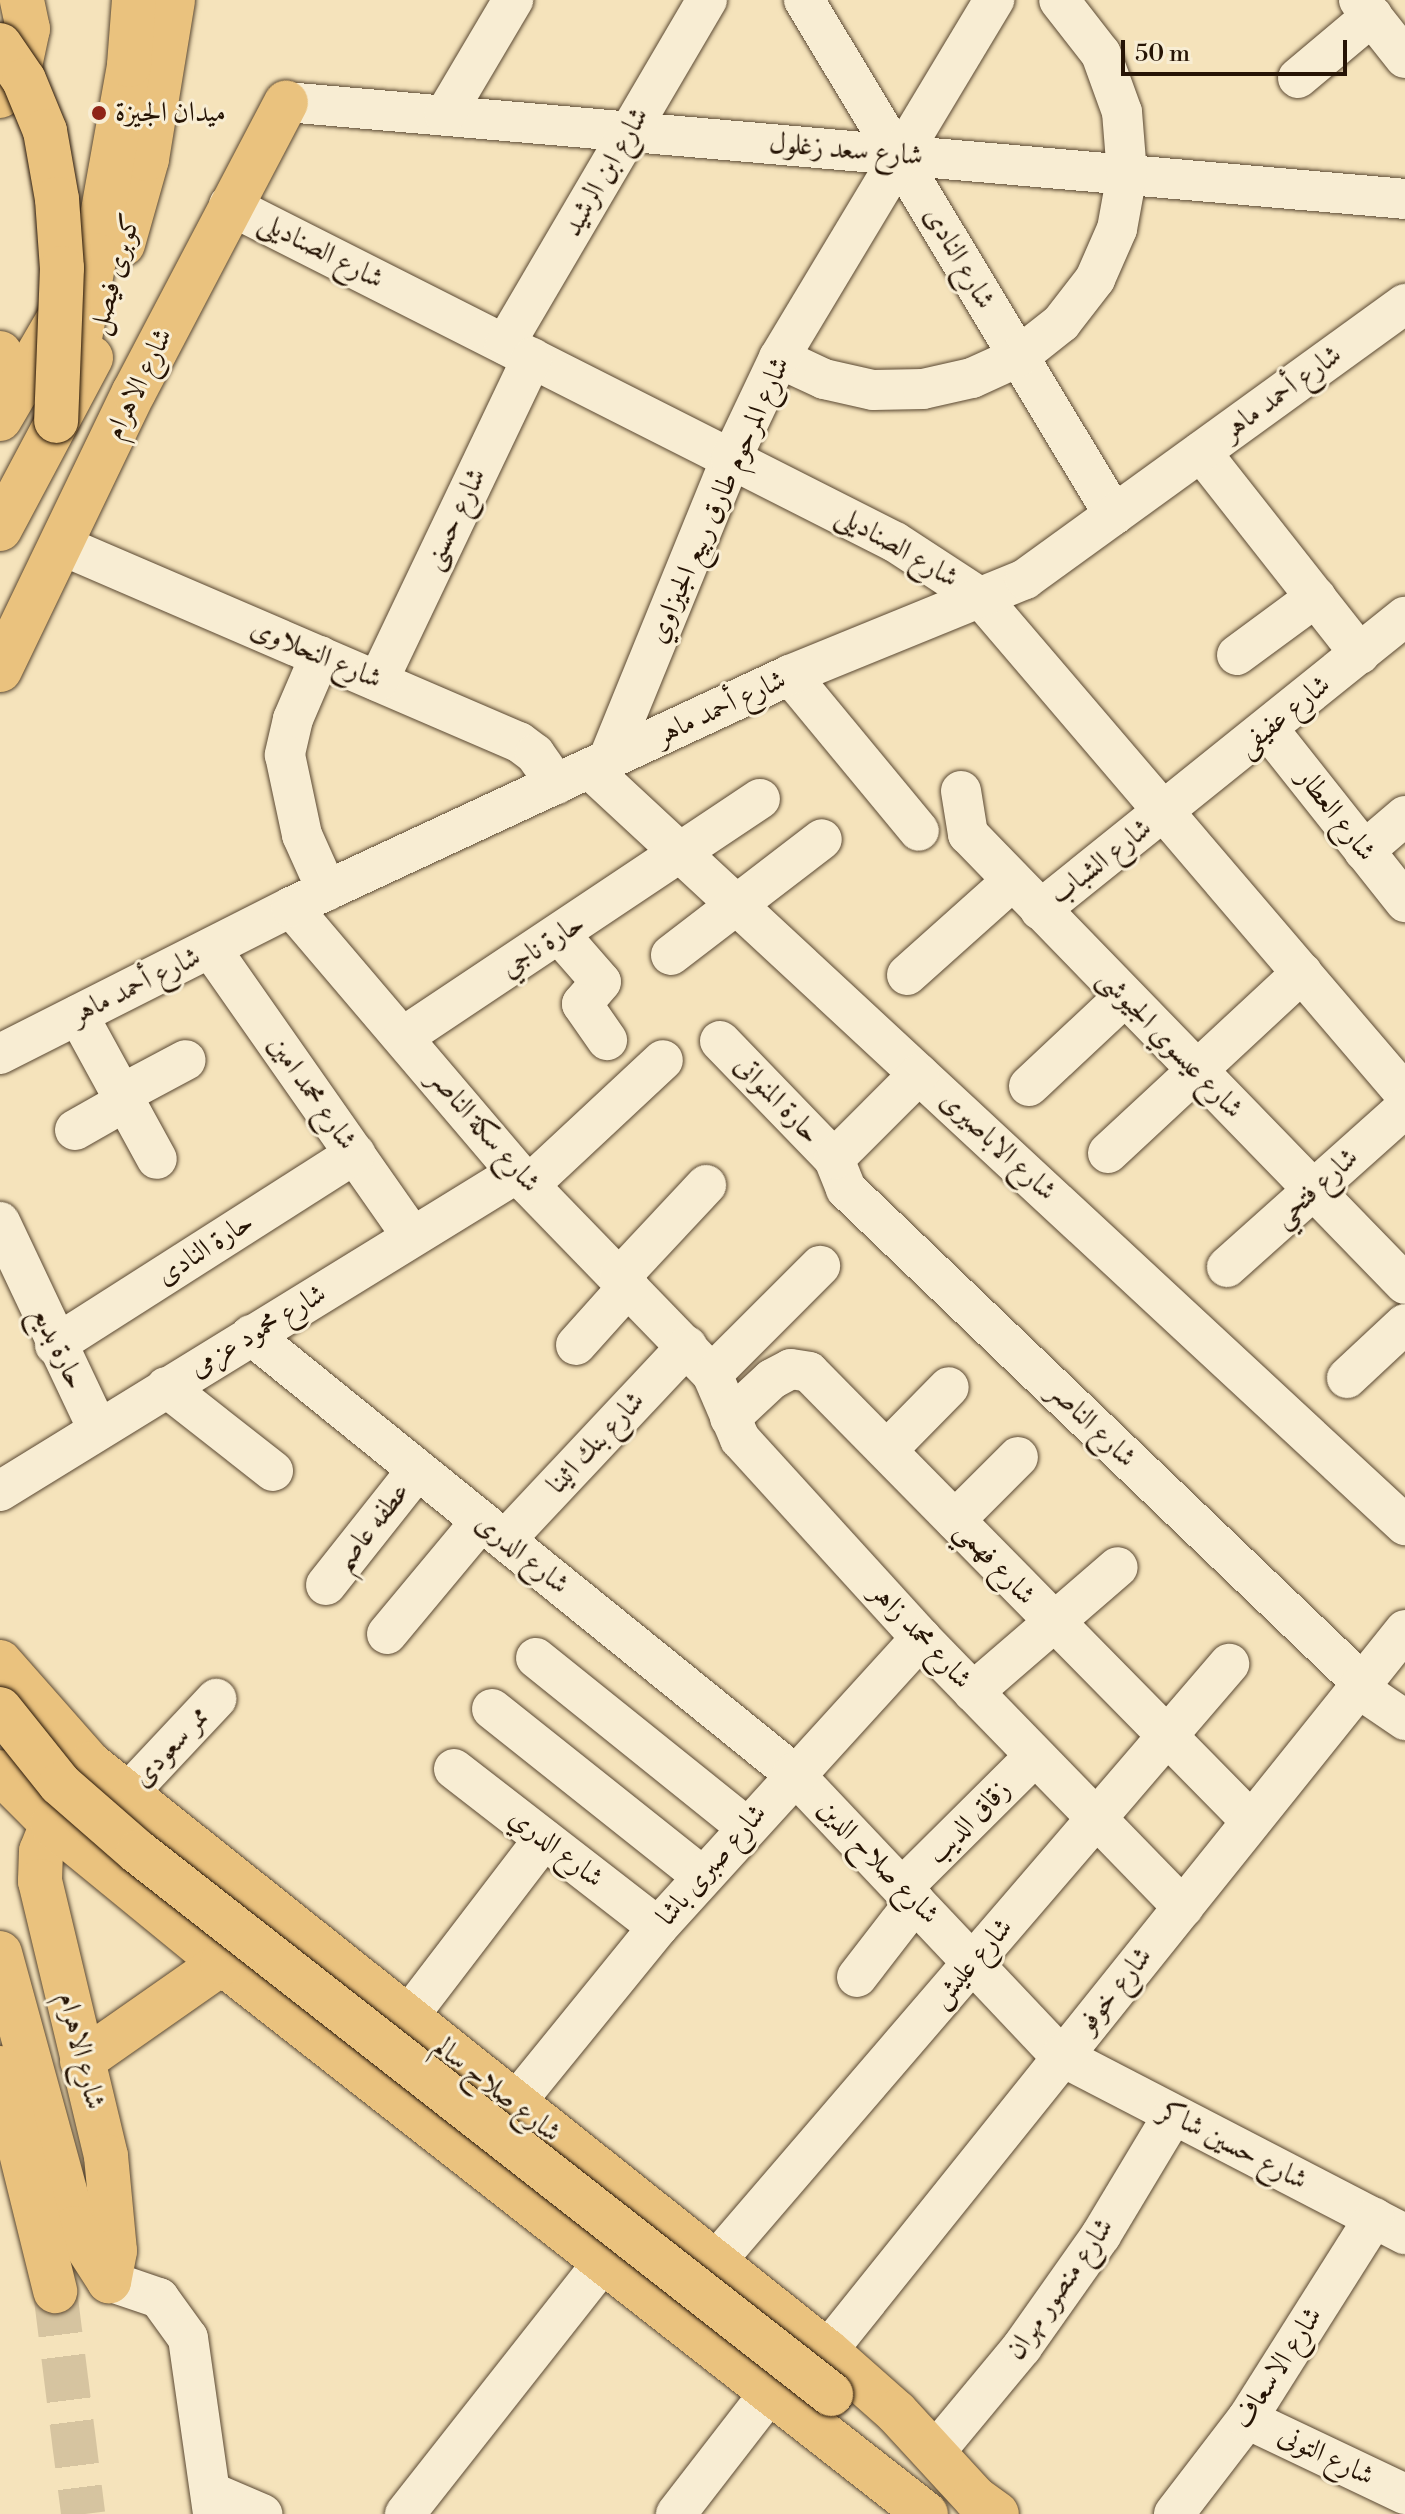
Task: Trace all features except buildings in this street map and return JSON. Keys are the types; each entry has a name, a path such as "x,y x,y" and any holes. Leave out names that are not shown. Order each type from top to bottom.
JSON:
{"main road":[{"path":"0,96 20,66 28,29 22,0"},
{"path":"0,504 83,362 96,255 129,65 134,0"},
{"name":"كوبرى فيصل","path":"0,529 83,362 147,159 173,0"},
{"path":"0,45 24,80 45,131 57,199 62,268 56,421"},
{"name":"شارع الاهرام","path":"0,670 229,205 286,102"},
{"path":"5,388 96,255"},
{"name":"شارع صلاح سالم","path":"0,1662 57,1731 126,1795 827,2351 986,2506"},
{"path":"0,1709 60,1784 138,1852 831,2394 986,2506"},
{"path":"0,1772 52,1824 273,2004 768,2395 926,2514"},
{"name":"شارع الاهرام","path":"52,1824 41,1851 40,1881 106,2156 115,2251 109,2281"},
{"path":"82,2061 222,1963 239,1946 260,1901"},
{"path":"0,1953 75,2228 109,2281"},
{"path":"273,2004 302,1975 343,1967"},
{"path":"0,2068 55,2291"}],"street":[{"path":"445,115 513,0"},
{"name":"شارع ابن الرشيد","path":"518,351 629,133 707,0"},
{"name":"شارع النادى","path":"804,0 1114,515"},
{"name":"شارع المرحوم طارق ربيع الجيزاوي","path":"584,771 779,358 994,0"},
{"path":"779,358 824,379 898,390 972,378 1018,357 1061,323 1095,279 1117,229 1127,174 1122,112 1101,54 1059,0"},
{"path":"1298,78 1365,8 1405,58"},
{"name":"شارع سعد زغلول","path":"286,102 1405,199"},
{"name":"شارع الصناديلى","path":"229,205 934,563 981,598 1162,814 1405,1094"},
{"name":"شارع أحمد ماهر","path":"0,1054 291,907 790,675 1025,579 1405,304"},
{"name":"شارع حسنى","path":"378,681 518,351"},
{"path":"1201,452 1360,654"},
{"name":"شارع النحلاوى","path":"61,545 519,742 535,754 584,771"},
{"path":"1237,655 1316,597"},
{"name":"شارع عفيفى","path":"1162,814 1405,617"},
{"path":"320,656 293,719 285,755 302,835 327,891"},
{"path":"790,675 919,831"},
{"name":"شارع العطار","path":"1268,729 1405,902"},
{"name":"شارع الاباصيرى","path":"584,771 682,854 1405,1525"},
{"name":"شارع عيسوي الجيوشى","path":"961,791 968,834 1405,1284"},
{"name":"حارة ناجي","path":"403,1037 682,854 760,799"},
{"name":"شارع الشباب","path":"1040,910 1162,814"},
{"path":"1364,851 1405,816"},
{"path":"671,955 822,839"},
{"name":"شارع الشباب","path":"907,975 1012,881"},
{"name":"شارع سكة الناصر","path":"291,907 523,1179 699,1360"},
{"path":"560,935 601,982 582,1004 607,1040"},
{"name":"شارع محمد امين","path":"211,949 412,1236"},
{"path":"1108,1153 1302,973"},
{"path":"1029,1086 1124,997"},
{"path":"78,1015 157,1159"},
{"name":"حارة المنواتى","path":"720,1041 834,1159"},
{"path":"75,1130 186,1060"},
{"name":"شارع محمود عزمى","path":"0,1491 412,1236 523,1179 663,1060"},
{"path":"834,1159 919,1074"},
{"name":"شارع فتحي","path":"1227,1267 1405,1108"},
{"name":"حارة النادى","path":"55,1345 355,1154"},
{"name":"شارع الناصر","path":"834,1159 846,1189 1360,1686 1405,1720"},
{"path":"576,1345 624,1282 706,1185"},
{"name":"حارة بديع","path":"0,1222 55,1345 98,1429"},
{"name":"شارع بنك اثينا","path":"387,1634 493,1530 699,1360 820,1266"},
{"path":"1347,1378 1405,1324"},
{"name":"شارع الدرى","path":"251,1335 793,1773"},
{"name":"شارع محمد زاهر","path":"699,1360 740,1439 921,1638 1183,1907"},
{"name":"شارع فهمي","path":"730,1418 781,1374 791,1369 809,1372 1052,1624 1251,1821"},
{"path":"166,1387 273,1471"},
{"path":"887,1450 949,1387"},
{"path":"955,1520 1018,1457"},
{"name":"عطفه عاصم","path":"326,1585 417,1470"},
{"path":"973,1692 1118,1567"},
{"name":"شارع خوفو","path":"827,2351 1405,1630"},
{"name":"شارع صبرى باشا","path":"515,2103 702,1876 793,1773 921,1638"},
{"path":"536,1658 746,1827"},
{"name":"شارع عليش","path":"715,2262 1229,1664"},
{"name":"ممر سعودى","path":"126,1795 216,1699"},
{"path":"492,1709 702,1876"},
{"name":"زقاق الديب","path":"857,1977 909,1895 1035,1756"},
{"name":"شارع الدري","path":"454,1769 658,1927"},
{"name":"شارع صلاح الدين","path":"793,1773 1061,2056"},
{"path":"407,2018 544,1839"},
{"name":"شارع حسين شاكر","path":"1061,2056 1172,2117 1389,2226"},
{"name":"شارع منصور مهران","path":"934,2453 1022,2347 1101,2235 1172,2117"},
{"name":"شارع الاسعاف","path":"1174,2514 1389,2226"},
{"path":"405,2514 602,2264"},
{"path":"109,2281 159,2298 188,2338 212,2503 262,2514"},
{"path":"676,2514 768,2395"},
{"name":"شارع التونى","path":"1247,2419 1405,2494"}],"tunnel":[{"path":"55,2291 83,2514"}],"place":[{"name":"ميدان الجيزة","path":"99,113"}]}
